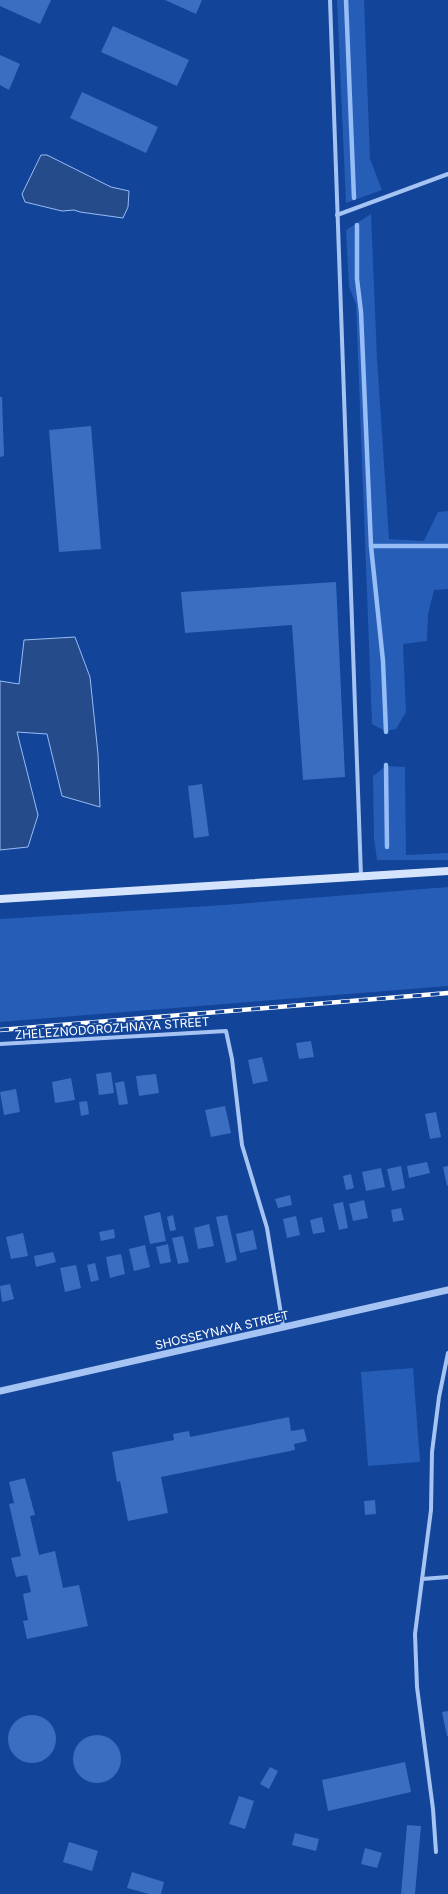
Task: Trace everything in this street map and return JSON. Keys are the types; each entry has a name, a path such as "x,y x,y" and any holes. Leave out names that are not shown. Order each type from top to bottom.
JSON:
{"main road":[{"path":"0,899 448,871"}],"street":[{"path":"330,0 361,877"},
{"path":"337,215 448,174"},
{"name":"ZHELEZNODOROZHNAYA STREET","path":"0,1044 226,1031 232,1059 242,1145 267,1228 283,1326"},
{"name":"SHOSSEYNAYA STREET","path":"0,1390 195,1348 283,1326 448,1290"},
{"path":"436,1852 433,1809 417,1687 416,1634 431,1510 432,1452 439,1397 448,1353"},
{"path":"422,1579 448,1577"}],"shaded area":[{"path":"337,0 364,0 370,159 382,190 346,203"},
{"path":"41,155 47,155 111,187 129,191 128,207 123,218 74,210 62,211 25,202 22,194"},
{"path":"371,214 377,359 389,539 424,541 438,512 448,511 448,589 434,590 428,614 427,641 403,644 406,712 396,729 385,731 372,724 356,304 349,287 346,230"},
{"path":"75,637 90,677 98,754 100,807 62,796 47,734 17,732 38,815 28,847 0,850 0,681 19,684 24,640"},
{"path":"386,766 405,767 406,855 448,853 448,860 377,860 374,838 373,776"},
{"path":"448,887 448,986 0,1022 0,919 224,905"},
{"path":"413,1368 420,1462 368,1466 361,1372"}],"building":[{"path":"0,0 51,0 40,24 0,6"},
{"path":"165,0 202,0 196,14"},
{"path":"113,26 189,60 177,86 101,52"},
{"path":"0,55 20,64 9,90 0,85"},
{"path":"82,92 158,127 146,153 70,118"},
{"path":"0,397 2,397 4,456 0,457"},
{"path":"91,426 101,549 59,552 49,430"},
{"path":"336,582 345,777 303,780 292,625 185,633 181,592"},
{"path":"202,784 209,836 194,838 188,786"},
{"path":"311,1041 314,1057 299,1059 296,1043"},
{"path":"262,1057 268,1081 253,1084 248,1060"},
{"path":"111,1072 114,1093 99,1095 96,1074"},
{"path":"156,1074 159,1093 139,1096 136,1076"},
{"path":"71,1078 75,1100 55,1103 52,1082"},
{"path":"124,1081 128,1104 119,1105 115,1083"},
{"path":"16,1089 20,1112 4,1115 0,1092"},
{"path":"87,1101 89,1114 81,1116 79,1102"},
{"path":"225,1106 231,1133 211,1137 205,1110"},
{"path":"436,1112 441,1137 430,1139 425,1114"},
{"path":"427,1162 430,1173 409,1178 407,1166"},
{"path":"401,1166 405,1188 392,1191 387,1169"},
{"path":"448,1166 448,1185 447,1186 443,1167"},
{"path":"381,1168 385,1187 366,1191 362,1172"},
{"path":"351,1174 354,1188 346,1190 343,1176"},
{"path":"290,1195 292,1205 278,1208 275,1199"},
{"path":"364,1200 368,1218 353,1221 349,1204"},
{"path":"343,1202 348,1228 339,1230 333,1204"},
{"path":"401,1208 404,1220 393,1222 391,1210"},
{"path":"160,1212 166,1241 150,1244 144,1216"},
{"path":"173,1215 176,1230 170,1231 167,1217"},
{"path":"227,1215 237,1260 226,1263 216,1217"},
{"path":"296,1216 300,1235 287,1238 283,1219"},
{"path":"322,1217 325,1232 313,1234 310,1220"},
{"path":"209,1224 214,1246 198,1249 194,1228"},
{"path":"114,1229 115,1238 101,1241 99,1232"},
{"path":"253,1230 257,1249 240,1253 236,1234"},
{"path":"23,1233 28,1256 11,1259 6,1237"},
{"path":"183,1236 189,1262 178,1264 172,1238"},
{"path":"168,1244 171,1262 160,1264 156,1247"},
{"path":"145,1245 150,1267 134,1271 129,1249"},
{"path":"53,1252 56,1262 36,1267 34,1256"},
{"path":"121,1254 125,1274 110,1278 106,1257"},
{"path":"95,1263 99,1280 91,1282 87,1265"},
{"path":"76,1265 81,1288 65,1292 60,1268"},
{"path":"10,1284 14,1299 2,1302 0,1286"},
{"path":"289,1417 291,1431 304,1429 307,1441 294,1444 295,1450 161,1477 168,1513 128,1521 120,1481 117,1482 112,1452 174,1440 173,1434 189,1431 190,1437"},
{"path":"25,1478 35,1515 30,1516 39,1555 55,1551 63,1588 79,1585 88,1626 27,1639 23,1621 28,1620 23,1594 31,1592 27,1575 16,1577 11,1558 21,1556 9,1504 14,1503 9,1482"},
{"path":"375,1500 376,1514 365,1515 364,1501"},
{"path":"448,1711 448,1736 447,1736 442,1712"},
{"path":"27,1715 37,1715 46,1719 52,1725 55,1730 55,1748 46,1759 37,1763 27,1763 18,1759 12,1753 8,1744 8,1734 12,1725 18,1719"},
{"path":"92,1735 102,1735 111,1739 117,1745 120,1750 120,1768 111,1779 102,1783 92,1783 83,1779 77,1773 73,1764 73,1754 77,1745 83,1739"},
{"path":"405,1762 411,1792 328,1811 322,1780"},
{"path":"270,1767 278,1771 269,1789 260,1784"},
{"path":"239,1796 254,1801 245,1829 229,1824"},
{"path":"407,1825 421,1826 415,1894 401,1894"},
{"path":"295,1833 319,1839 316,1851 292,1845"},
{"path":"69,1842 98,1851 92,1871 63,1862"},
{"path":"365,1848 382,1853 377,1868 361,1864"},
{"path":"132,1872 164,1882 161,1894 149,1894 127,1888"}],"waterway":[{"path":"346,0 354,198"},
{"path":"357,225 357,279 361,312 371,546 383,661 386,732"},
{"path":"371,546 448,546"},
{"path":"386,765 387,847"}],"railway":[{"path":"0,1030 448,993"}]}
